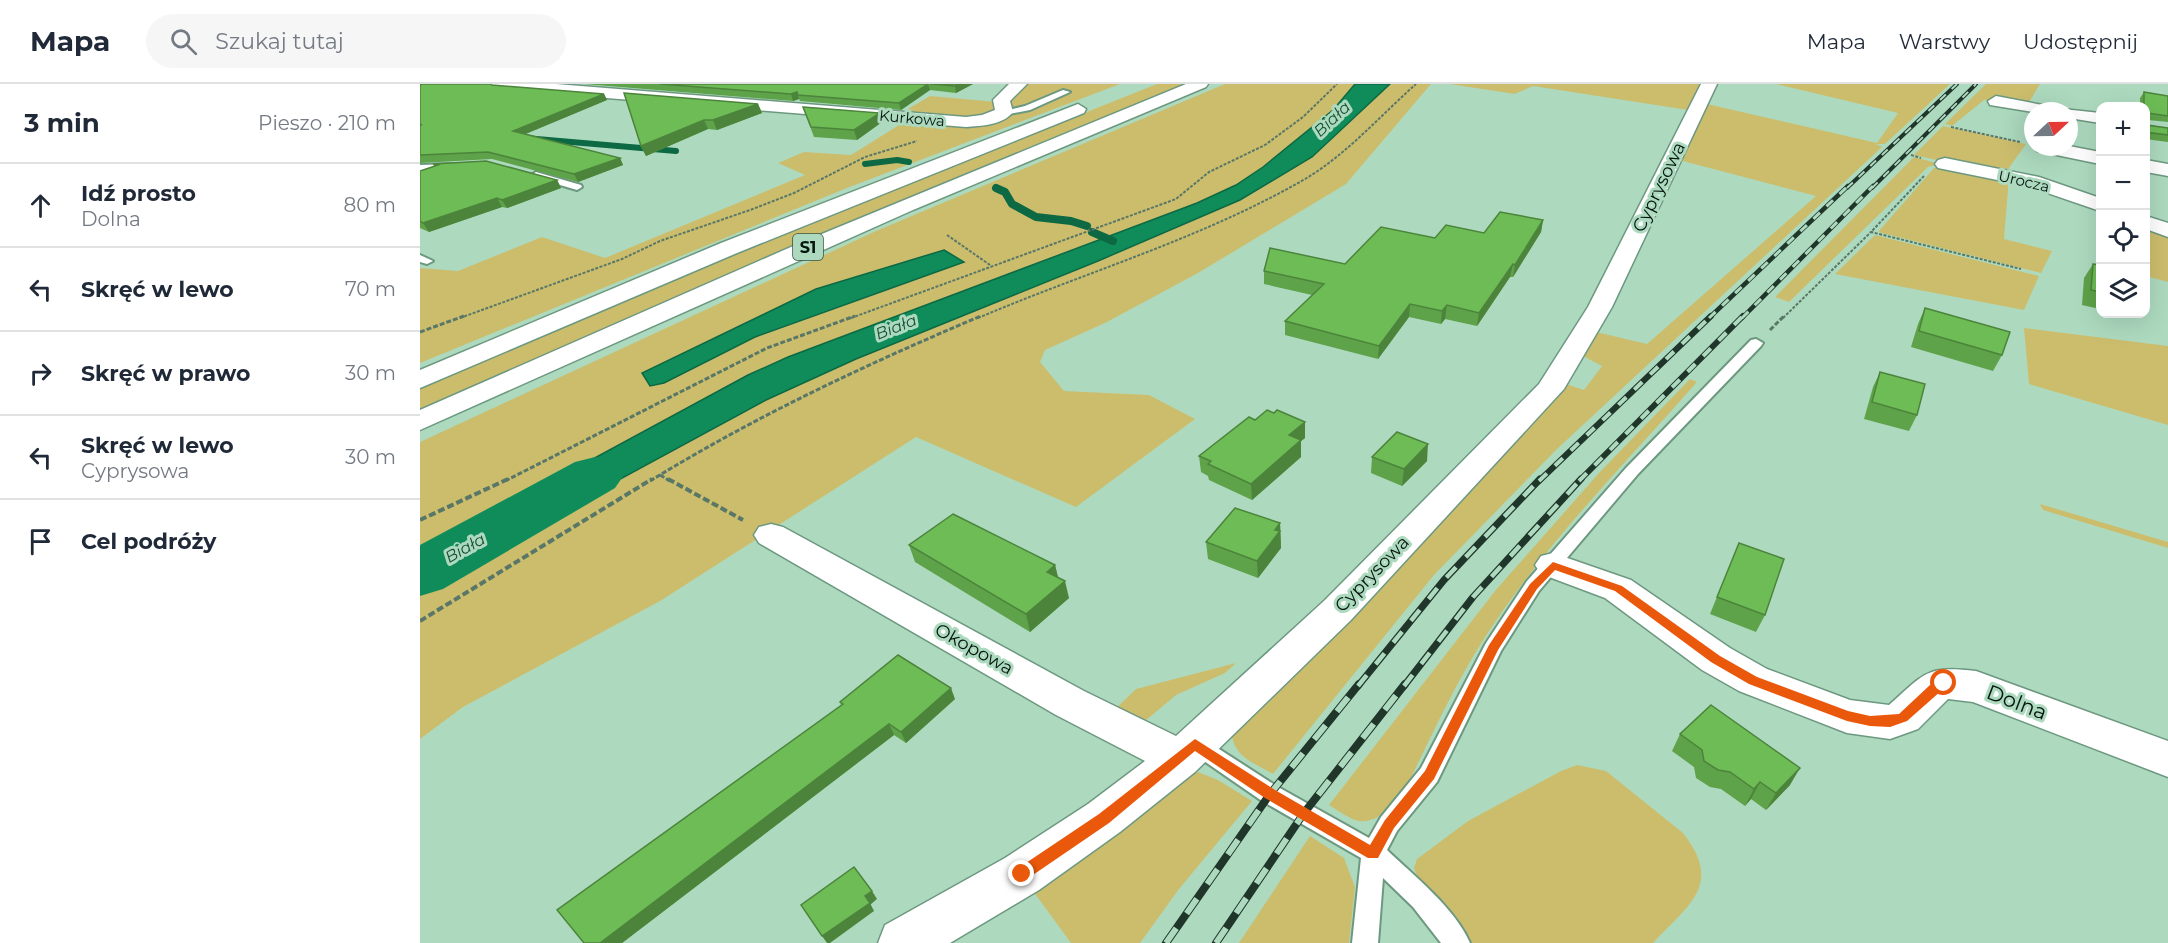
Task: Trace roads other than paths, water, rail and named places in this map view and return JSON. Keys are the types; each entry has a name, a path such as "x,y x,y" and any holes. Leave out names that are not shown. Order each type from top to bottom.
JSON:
{"main road":[{"name":"Kurkowa","path":"496,84 957,122 985,120 1004,112"},
{"path":"1004,112 1001,100 1019,84"},
{"name":"S1","path":"420,421 815,243 1200,84"},
{"name":"Cyprysowa","path":"903,943 1022,874 1104,818 1187,752 1338,610 1550,389 1600,307 1709,84"},
{"name":"S1","path":"420,380 729,248 1098,101"},
{"path":"1996,101 2024,106"},
{"path":"2078,114 2096,117"},
{"path":"2078,154 2096,157"},
{"name":"Urocza","path":"1945,164 2039,183 2096,204"},
{"path":"2150,167 2168,170"},
{"path":"2150,224 2168,230"},
{"name":"Okopowa","path":"771,535 1070,703 1187,752"},
{"name":"Dolna","path":"1553,566 1618,589 1716,659 1753,680 1847,716 1890,722 1903,717 1934,688 1944,683 1959,683 1976,687 2168,759"}],"lane":[{"path":"1004,112 1027,108 1066,92"},
{"path":"420,168 465,165"},
{"path":"524,172 577,187"},
{"path":"1365,943 1373,853 1389,824 1429,775 1493,648 1533,586 1553,566 1632,471 1756,343"},
{"path":"1187,752 1270,794 1373,853 1422,899 1457,943"}],"water":[{"path":"1355,84 1390,84 1312,157 1240,200 1098,261 856,359 766,400 541,522 506,506 748,375 788,357 1197,203 1236,185 1263,167 1333,110"},
{"path":"944,250 964,262 755,337 664,383 650,386 642,373 816,289"}],"waterway":[{"path":"525,138 676,151"},
{"path":"865,164 897,160 909,162"},
{"path":"996,188 1005,192 1012,204 1036,217 1071,221 1087,226"},
{"path":"1092,232 1113,241"},
{"name":"Biała","path":"420,573 595,475"}],"railway":[{"path":"1847,188 1957,84"},
{"path":"1872,188 1976,84"},
{"path":"1709,318 1848,186"},
{"path":"1742,318 1873,186"},
{"path":"1539,481 1711,316"},
{"path":"1579,481 1743,316"},
{"path":"1358,686 1444,580 1540,479"},
{"path":"1404,686 1473,597 1581,479"},
{"path":"1166,943 1270,794 1359,684"},
{"path":"1216,943 1304,813 1405,684"}]}
